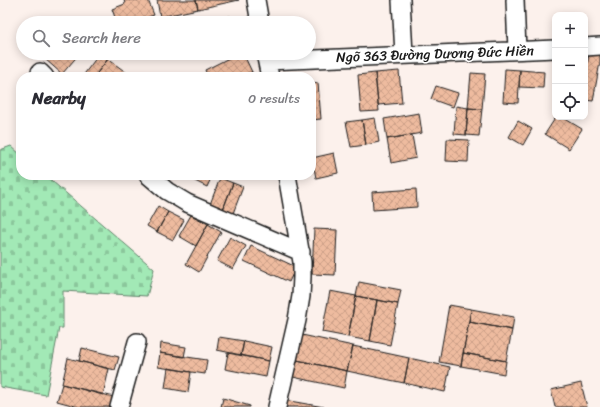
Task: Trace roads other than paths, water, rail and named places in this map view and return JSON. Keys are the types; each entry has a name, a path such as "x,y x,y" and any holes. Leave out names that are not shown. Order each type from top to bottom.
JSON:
{"street":[{"path":"256,0 259,16"},
{"path":"401,0 404,54"},
{"path":"515,0 517,50"},
{"path":"588,47 600,46"},
{"name":"Ngõ 363 Đường Dương Đức Hiền","path":"267,64 404,54 552,49"},
{"path":"154,180 167,191 187,203 301,252"},
{"path":"276,407 297,320 301,296 301,252 288,180"},
{"path":"119,407 137,342"}]}
